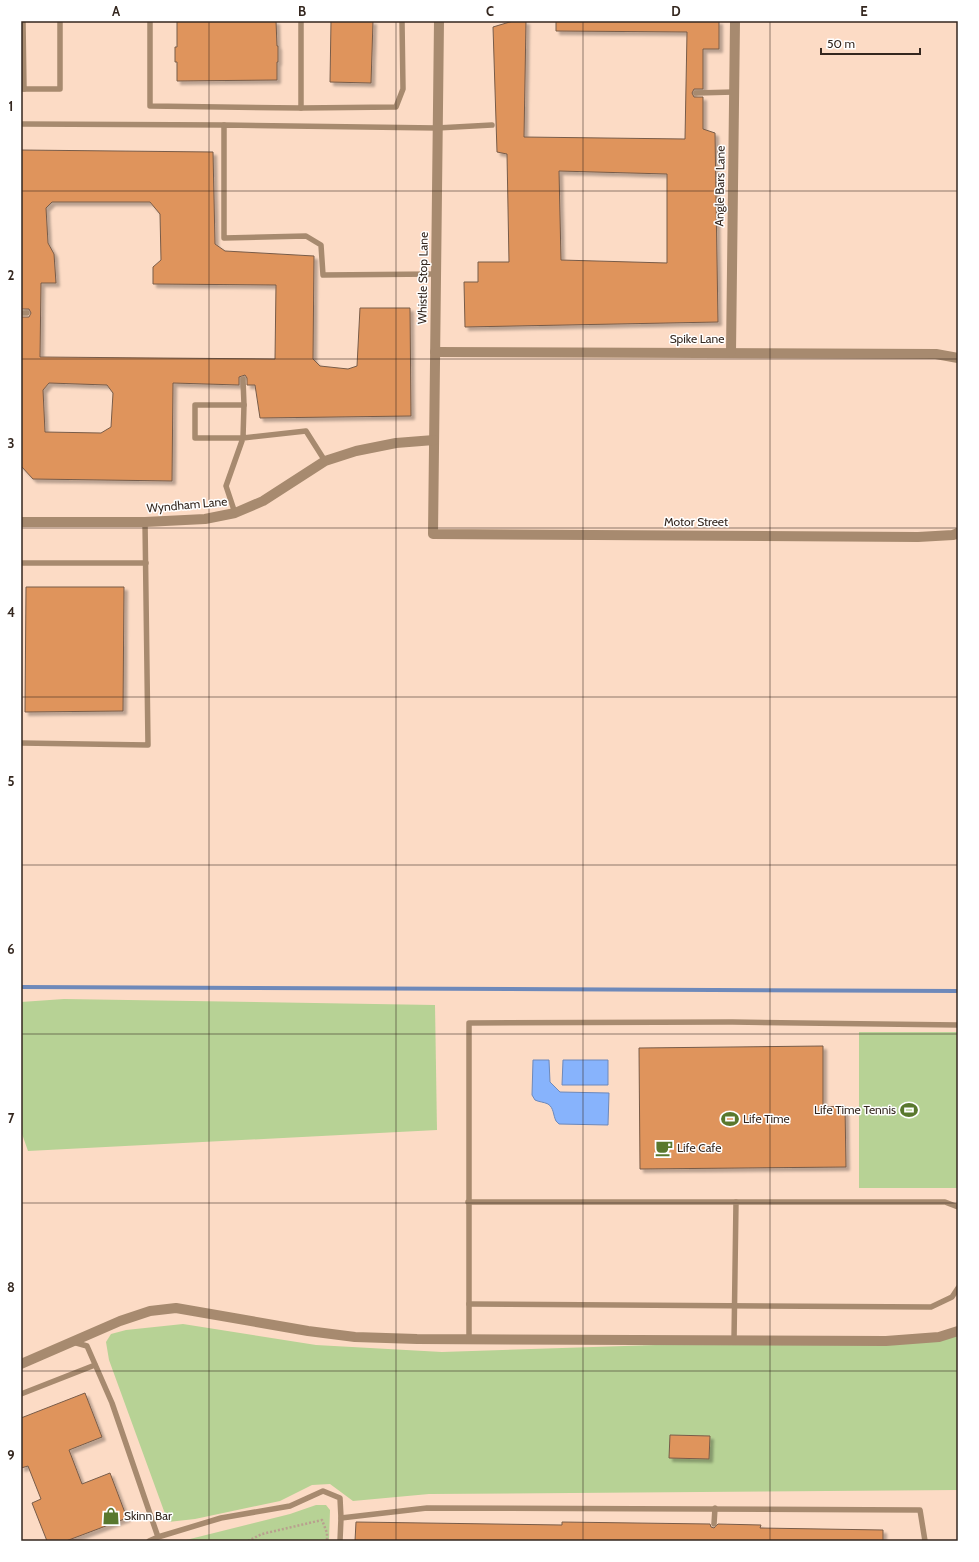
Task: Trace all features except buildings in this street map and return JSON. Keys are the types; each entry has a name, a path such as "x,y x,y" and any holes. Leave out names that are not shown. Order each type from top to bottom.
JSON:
{"street":[{"name":"Whistle Stop Lane","path":"433,534 438,21"},
{"name":"Angle Bars Lane","path":"731,352 735,21"},
{"name":"Spike Lane","path":"435,352 936,354 958,358"},
{"name":"Wyndham Lane","path":"21,522 145,522 205,519 235,513 263,501 325,461 356,451 396,443 434,440"},
{"name":"Motor Street","path":"433,534 918,537 953,535 958,533"},
{"path":"21,1364 132,1317 150,1311 176,1308 308,1331 354,1337 417,1340 886,1342 939,1337 958,1331"}],"lane":[{"path":"23,21 22,90 60,90 60,21"},
{"path":"150,21 150,106 302,108 396,107 403,89 402,21"},
{"path":"301,21 302,108"},
{"path":"696,93 734,92"},
{"path":"21,124 437,128 492,125"},
{"path":"224,125 224,238 306,236 321,245 323,275 436,274"},
{"path":"235,513 226,486 243,438 243,378"},
{"path":"244,405 195,405 195,438 243,438 306,431 325,461"},
{"path":"21,743 148,745 145,522"},
{"path":"21,563 146,563"},
{"path":"469,1340 469,1023 740,1022 958,1025"},
{"path":"468,1202 945,1202 958,1207"},
{"path":"734,1341 736,1202"},
{"path":"469,1304 931,1308 952,1297 958,1288"},
{"path":"73,1342 87,1346 112,1403 158,1537"},
{"path":"21,1394 95,1365"},
{"path":"149,1541 221,1518 290,1506 323,1491 340,1498 340,1541"},
{"path":"341,1518 427,1508 920,1510 925,1541"},
{"path":"714,1524 715,1508"}],"path":[{"path":"248,1541 262,1534 322,1520 327,1541"}],"green space":[{"path":"64,999 435,1005 437,1130 28,1151 21,1131 21,1002"},
{"name":"Life Time Tennis","path":"859,1032 958,1032 958,1188 859,1188"},
{"path":"183,1324 316,1345 442,1352 958,1335 958,1490 429,1494 353,1501 330,1484 312,1485 280,1501 195,1519 168,1522 109,1360 106,1342 111,1334 126,1330"},
{"path":"316,1505 326,1505 330,1510 329,1541 182,1541 290,1514"}],"water":[{"path":"533,1060 549,1060 550,1082 560,1092 609,1093 608,1125 559,1124 556,1121 550,1106 546,1103 535,1100 532,1095"},
{"path":"563,1060 608,1060 608,1085 562,1085"}],"waterway":[{"path":"21,987 958,991"}],"place":[{"name":"Life Time Tennis","path":"909,1110"},
{"name":"Life Time","path":"730,1119"},
{"name":"Life Cafe","path":"664,1148"},
{"name":"Skinn Bar","path":"111,1516"}]}
